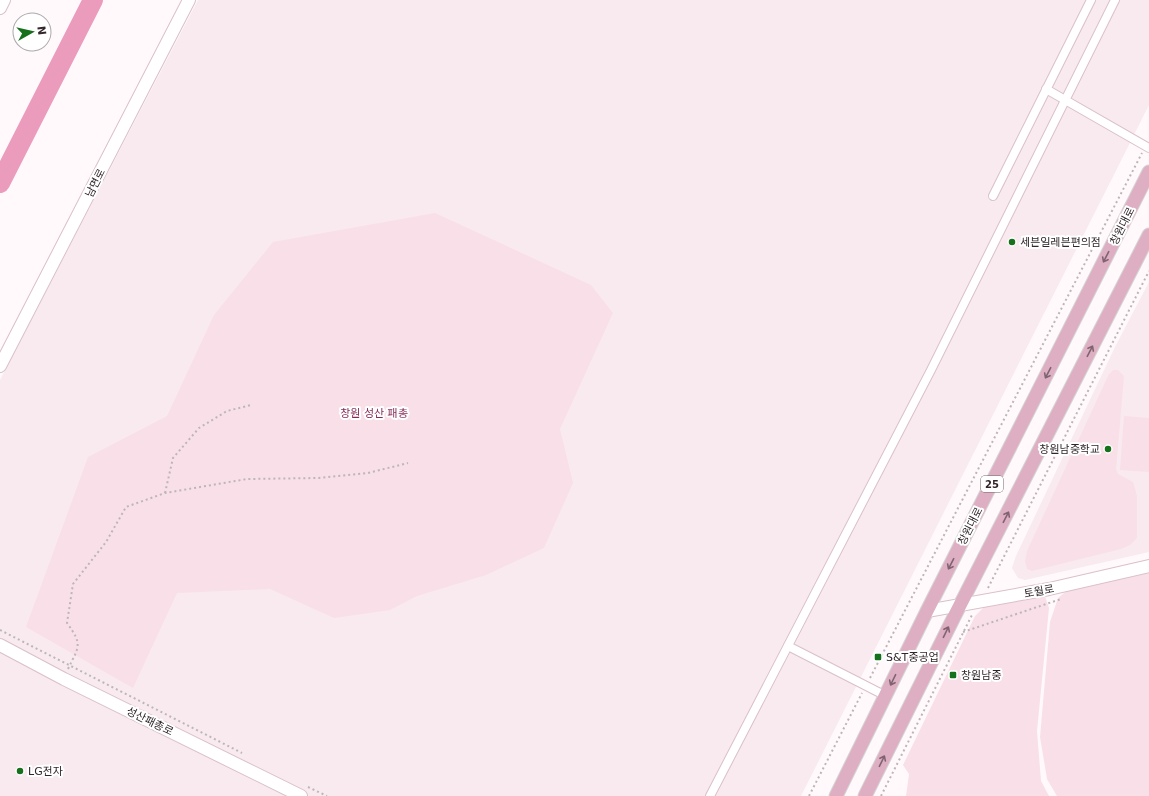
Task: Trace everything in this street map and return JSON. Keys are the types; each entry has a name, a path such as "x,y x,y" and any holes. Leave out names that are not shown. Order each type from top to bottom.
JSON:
{"main road":[{"name":"창원대로","path":"836,796 927,611 1149,172"},
{"name":"25","path":"864,796 1149,236"}],"street":[{"path":"0,8 4,0"},
{"name":"남면로","path":"0,366 189,0"},
{"path":"993,196 1091,0"},
{"path":"710,796 930,370 1115,0"},
{"path":"1046,89 1066,99 1147,147"},
{"name":"토월로","path":"927,611 1063,586 1149,566"},
{"name":"성산패총로","path":"0,645 64,679 304,791"},
{"path":"788,646 886,696"}],"path":[{"path":"810,796 1147,147"},
{"path":"988,588 1149,271"},
{"path":"165,493 173,458 199,428 227,411 251,405"},
{"path":"64,679 78,651 78,638 67,623 73,584 106,542 126,507 165,493 247,479 320,478 368,473 408,463"},
{"path":"963,632 1063,598"},
{"path":"881,796 972,615"},
{"path":"0,630 244,754"},
{"path":"304,791 327,796"}],"shaded area":[{"path":"198,0 1149,0 1149,105 801,796 0,796 0,380"},
{"name":"창원남중학교","path":"1149,282 1149,552 1025,580 1018,578 1012,568 1016,556 1115,347"}],"green space":[{"name":"창원 성산 패총","path":"435,213 591,285 613,313 560,429 573,483 544,548 486,575 417,596 390,610 334,618 270,589 177,593 133,688 26,627 88,457 167,416 214,315 273,242"},
{"path":"1113,370 1118,370 1124,376 1116,469 1118,474 1133,482 1137,496 1137,538 1130,545 1121,549 1032,571 1027,569 1025,561 1027,551 1109,374"},
{"path":"1124,416 1149,418 1149,472 1120,470"},
{"path":"1149,573 1149,796 1057,796 1047,779 1040,737 1050,622 1058,598 1069,589"},
{"path":"1033,593 1045,596 1049,608 1037,731 1041,781 1049,796 906,796 909,774 903,765 975,616 986,605"}],"waterway":[{"path":"0,183 93,0"}],"place":[{"name":"세븐일레븐편의점","path":"1012,242"},
{"name":"창원남중학교","path":"1108,449"},
{"name":"S&T중공업","path":"878,657"},
{"name":"창원남중","path":"953,675"},
{"name":"LG전자","path":"20,771"}]}
